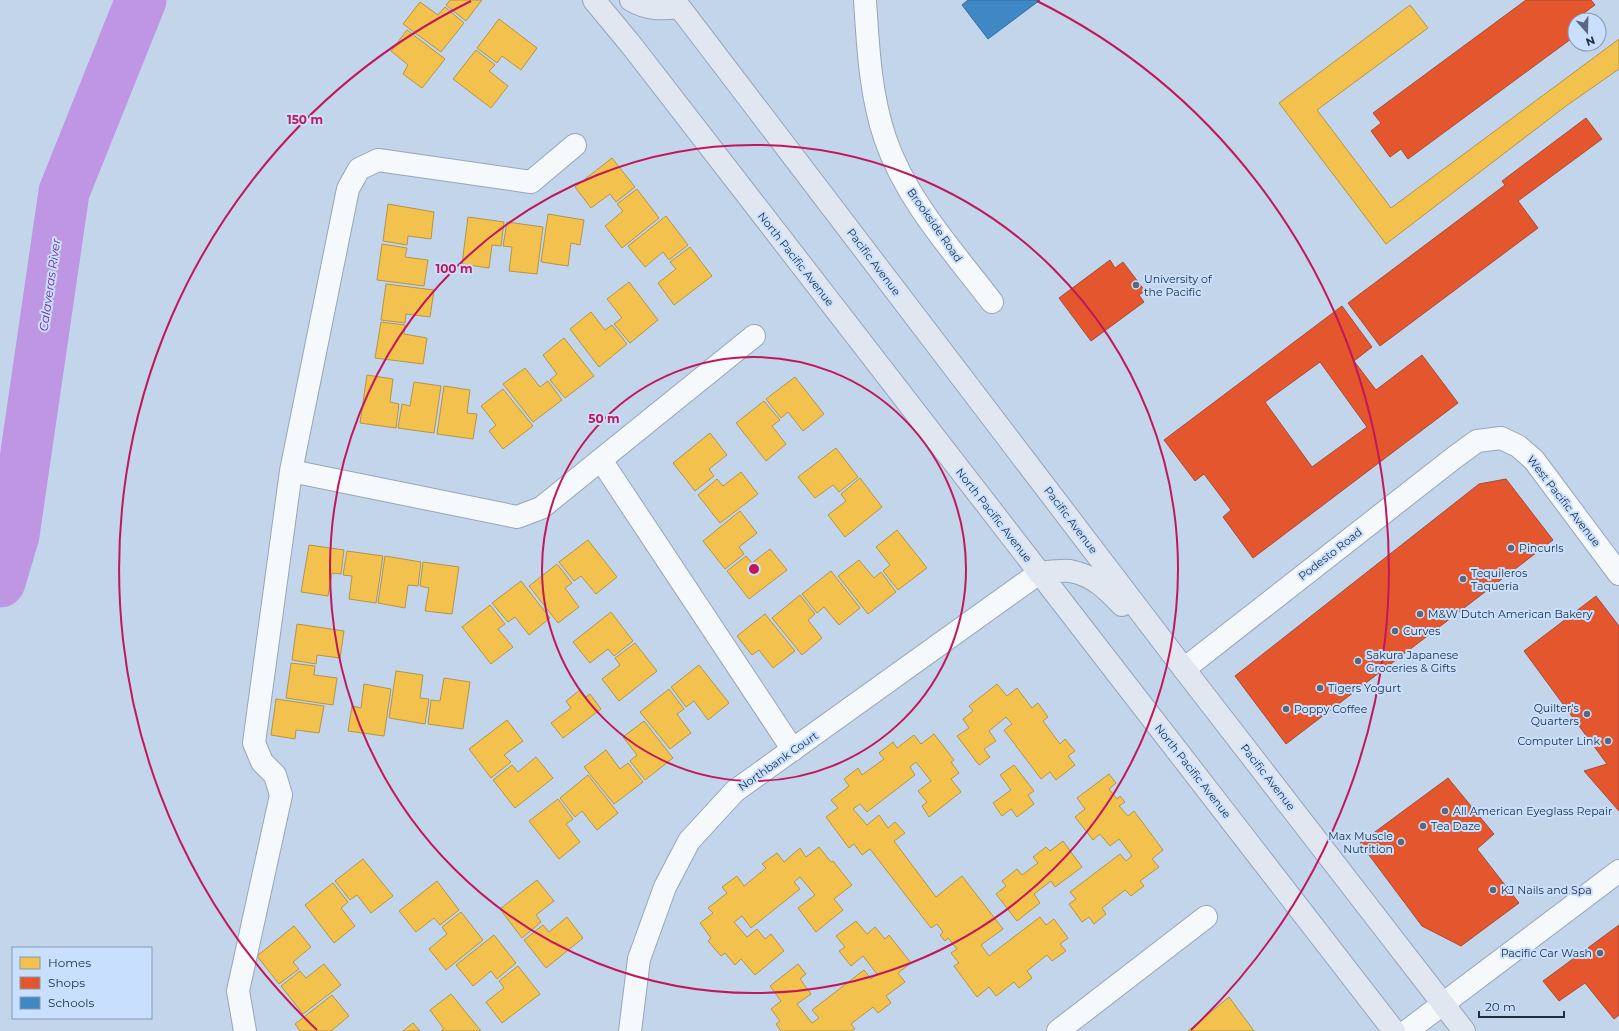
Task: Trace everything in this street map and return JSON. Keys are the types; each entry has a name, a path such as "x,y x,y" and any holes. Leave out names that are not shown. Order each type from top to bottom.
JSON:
{"main road":[{"name":"North Pacific Avenue","path":"594,0 632,46 1394,1031"},
{"path":"631,0 637,4 657,9 680,2"},
{"name":"Pacific Avenue","path":"680,2 1184,669 1464,1031"},
{"path":"1039,573 1070,571 1091,577 1108,590 1184,669"}],"street":[{"name":"Brookside Road","path":"864,0 869,55 877,109 885,139 900,173 918,205 992,302"},
{"path":"245,1031 238,991 281,795 275,775 262,762 254,743 291,471 348,189 359,169 378,160 531,182 575,145"},
{"path":"291,471 517,517 541,508 754,336"},
{"name":"West Pacific Avenue","path":"1477,441 1501,438 1518,446 1534,460 1619,574"},
{"name":"Podesto Road","path":"1184,669 1477,441"},
{"path":"601,460 793,750"},
{"name":"Northbank Court","path":"630,1031 639,959 665,887 689,841 735,791 1039,573"},
{"path":"1407,1031 1619,871"},
{"path":"1058,1031 1206,917"}],"building: Homes":[{"path":"450,0 482,0 466,21 446,5"},
{"path":"420,2 438,15 445,7 464,23 441,52 403,24"},
{"path":"1410,5 1428,28 1317,110 1391,208 1601,52 1607,52 1607,48 1619,39 1619,69 1566,106 1386,244 1279,103"},
{"path":"499,19 537,48 521,70 502,56 497,63 477,48"},
{"path":"407,30 445,59 422,88 403,74 408,65 391,51"},
{"path":"476,50 495,65 489,71 508,86 491,108 453,79"},
{"path":"612,158 635,187 616,202 610,194 591,208 575,187"},
{"path":"637,189 659,218 622,248 605,226 623,211 617,204"},
{"path":"388,204 434,212 431,239 408,236 407,245 383,241"},
{"path":"548,214 584,220 580,245 571,243 568,266 541,262"},
{"path":"666,216 688,245 669,260 663,252 645,267 628,246"},
{"path":"468,217 504,222 501,246 492,245 489,268 462,264"},
{"path":"507,222 543,227 537,274 509,271 512,247 503,246"},
{"path":"382,244 407,248 405,257 428,260 424,286 377,280"},
{"path":"690,247 712,276 674,305 658,283 676,269 670,262"},
{"path":"629,282 658,320 630,343 614,324 622,318 607,299"},
{"path":"386,284 434,290 430,317 406,314 405,323 381,320"},
{"path":"591,312 605,330 612,325 627,344 599,367 570,329"},
{"path":"381,322 405,325 404,334 427,338 423,364 375,358"},
{"path":"564,338 594,376 565,398 550,380 557,374 543,355"},
{"path":"525,368 540,387 548,381 562,400 533,422 503,384"},
{"path":"367,375 393,379 390,402 399,404 396,428 360,423"},
{"path":"795,377 824,414 803,431 788,412 781,418 766,399"},
{"path":"414,382 441,386 434,433 398,428 402,404 410,406"},
{"path":"444,386 470,390 467,413 477,414 473,439 437,434"},
{"path":"503,389 533,426 503,449 489,431 496,425 481,406"},
{"path":"764,401 780,420 772,426 786,444 766,461 736,423"},
{"path":"710,433 727,455 709,469 714,476 695,491 673,463"},
{"path":"836,448 858,477 839,492 833,485 815,498 798,477"},
{"path":"741,472 758,494 720,523 698,495 717,479 723,486"},
{"path":"860,478 882,507 845,537 828,515 846,501 841,494"},
{"path":"740,511 757,533 739,547 744,554 725,569 703,541"},
{"path":"897,530 927,568 898,590 883,571 890,565 876,547"},
{"path":"588,540 617,577 596,594 581,576 574,581 559,562"},
{"path":"309,545 344,550 341,574 332,573 328,596 301,592"},
{"path":"770,549 787,570 749,599 727,571 746,556 752,563"},
{"path":"347,551 383,556 376,603 349,599 352,576 343,575"},
{"path":"385,556 421,562 418,586 408,585 405,608 378,603"},
{"path":"859,560 874,578 881,572 896,592 868,614 838,576"},
{"path":"423,562 459,567 452,614 425,611 429,588 420,586"},
{"path":"557,564 572,583 565,588 579,607 558,623 529,586"},
{"path":"831,571 860,608 839,625 824,607 817,613 802,594"},
{"path":"521,581 550,618 529,635 515,617 508,622 492,603"},
{"path":"800,595 815,614 808,620 822,638 802,655 772,618"},
{"path":"490,605 505,624 498,629 513,647 491,664 462,627"},
{"path":"611,612 633,641 614,656 608,649 590,663 573,642"},
{"path":"765,614 795,651 773,668 759,650 752,655 737,636"},
{"path":"297,624 344,631 340,658 317,655 316,664 292,660"},
{"path":"635,643 657,671 619,701 602,679 620,665 615,658"},
{"path":"291,663 315,666 314,675 337,678 333,705 286,698"},
{"path":"699,665 729,703 708,720 694,701 686,707 671,687"},
{"path":"396,671 423,675 420,698 429,699 425,724 389,718"},
{"path":"444,678 470,682 463,729 428,724 431,700 440,701"},
{"path":"364,684 391,689 384,736 348,731 352,706 361,708"},
{"path":"997,684 1007,696 1017,688 1032,708 1038,703 1048,717 1043,721 1060,744 1065,739 1075,751 1068,756 1075,765 1056,780 1050,772 1041,779 1004,730 1012,724 1006,717 989,731 996,741 984,749 990,757 979,765 957,736 969,728 963,719 973,711 969,706"},
{"path":"669,689 684,709 677,714 691,733 670,749 640,712"},
{"path":"580,690 586,697 590,694 601,709 563,738 551,723 571,708 566,701"},
{"path":"276,699 324,706 319,733 296,730 295,739 271,735"},
{"path":"507,720 523,741 504,755 511,762 491,778 469,749"},
{"path":"644,721 673,758 645,780 630,761 637,755 623,737"},
{"path":"934,734 954,760 951,762 959,773 951,779 961,792 929,817 922,806 927,802 918,791 931,781 916,762 910,767 915,775 867,812 860,804 853,809 867,825 879,815 888,828 895,822 905,833 894,841 936,897 962,876 1003,929 981,945 989,956 1040,917 1046,925 1054,919 1068,938 1060,944 1066,951 1052,961 1047,955 1027,971 1032,978 1019,988 1014,982 996,996 989,987 977,997 954,966 959,963 951,953 957,949 948,938 945,941 940,935 943,932 937,924 931,928 870,849 862,855 854,844 849,848 826,817 838,808 831,800 849,786 844,779 858,768 862,775 884,759 879,753 893,742 897,748 914,735 921,744"},
{"path":"606,750 620,769 628,763 643,782 614,804 584,767"},
{"path":"536,757 553,778 515,808 493,780 512,765 518,772"},
{"path":"1014,765 1034,791 1028,795 1034,804 1017,817 1011,809 1002,816 993,803 1011,790 1000,775"},
{"path":"1109,774 1116,783 1109,789 1117,799 1120,796 1125,802 1119,806 1128,816 1134,811 1163,850 1152,859 1159,867 1140,881 1144,886 1131,896 1125,890 1102,908 1106,914 1094,924 1089,917 1082,922 1069,904 1076,899 1070,892 1120,854 1126,861 1132,856 1119,839 1110,846 1100,834 1093,840 1075,817 1085,809 1077,798"},
{"path":"588,775 618,813 597,830 582,811 575,817 560,798"},
{"path":"558,799 573,819 566,824 580,842 559,859 529,821"},
{"path":"1063,841 1082,867 1055,887 1051,881 1034,894 1040,903 1017,921 996,894 1006,886 1002,881 1017,869 1022,875 1038,863 1033,857 1046,847 1050,851"},
{"path":"819,847 831,862 833,861 852,885 834,899 843,910 816,932 798,908 815,895 800,877 794,882 800,889 751,928 742,916 734,922 747,937 757,929 765,939 771,934 784,951 755,975 741,959 735,965 725,953 721,956 708,941 711,938 700,923 713,913 708,908 727,893 722,887 737,876 744,886 766,868 762,864 777,853 784,862 800,848 806,857"},
{"path":"363,859 393,896 371,913 357,895 350,900 335,881"},
{"path":"537,880 554,901 536,915 541,922 522,938 500,909"},
{"path":"437,881 459,910 440,925 434,918 416,932 399,911"},
{"path":"333,883 348,902 341,908 355,926 334,943 305,905"},
{"path":"461,912 483,940 446,970 429,949 447,934 442,927"},
{"path":"567,917 583,938 546,968 524,940 543,925 549,932"},
{"path":"856,921 867,934 875,927 885,939 889,935 911,963 898,973 905,982 886,996 891,1003 878,1013 873,1007 851,1024 855,1029 852,1031 781,1031 776,1024 780,1021 771,1009 781,1001 770,986 798,964 806,974 800,979 811,994 797,1004 812,1023 819,1018 812,1010 864,970 871,979 877,974 863,956 851,966 839,951 845,947 836,936"},
{"path":"294,926 311,947 293,962 299,969 279,984 257,956"},
{"path":"494,935 516,963 497,979 491,971 473,986 456,965"},
{"path":"324,964 341,985 303,1014 281,986 300,971 306,978"},
{"path":"518,966 540,994 502,1023 486,1002 504,988 499,981"},
{"path":"451,994 481,1031 441,1031 444,1029 430,1010"},
{"path":"332,995 349,1016 331,1031 300,1031 295,1024"},
{"path":"1229,997 1254,1031 1188,1031"},
{"path":"413,1023 420,1031 403,1031"}],"building: Shops":[{"path":"1526,0 1591,0 1595,5 1585,12 1567,12 1567,42 1408,159 1401,149 1390,157 1371,131 1381,123 1373,113"},
{"path":"1586,118 1602,139 1518,201 1538,228 1380,346 1348,303 1505,185 1502,181"},
{"path":"1110,260 1115,268 1123,262 1145,291 1139,295 1144,302 1091,341 1059,298"},
{"path":"1342,306 1372,347 1354,361 1376,390 1422,355 1458,403 1253,558 1223,517 1231,510 1204,474 1195,481 1164,440","holes":["1320,362 1367,427 1312,467 1265,402"]},
{"path":"1506,479 1553,540 1286,744 1235,676 1479,484"},
{"path":"1596,596 1619,626 1619,811 1584,771 1607,764 1524,651"},
{"path":"1448,778 1494,834 1477,849 1519,903 1461,946 1422,926 1360,843"},
{"name":"Pacific Car Wash","path":"1619,925 1619,1015 1614,1019 1585,983 1559,1001 1543,981"}],"building: Schools":[{"path":"968,0 1040,0 988,39 962,5"}],"waterway":[{"name":"Calaveras River","path":"0,582 14,535 64,192 141,0"}],"place":[{"name":"University of the Pacific","path":"1136,285"},
{"name":"Pincurls","path":"1511,548"},
{"name":"Tequileros Taqueria","path":"1463,579"},
{"name":"M&W Dutch American Bakery","path":"1420,614"},
{"name":"Curves","path":"1395,631"},
{"name":"Sakura Japanese Groceries & Gifts","path":"1358,661"},
{"name":"Tigers Yogurt","path":"1320,688"},
{"name":"Poppy Coffee","path":"1286,709"},
{"name":"Quilter's Quarters","path":"1587,714"},
{"name":"Computer Link","path":"1608,741"},
{"name":"All American Eyeglass Repair","path":"1445,811"},
{"name":"Tea Daze","path":"1423,826"},
{"name":"Max Muscle Nutrition","path":"1401,842"},
{"name":"KJ Nails and Spa","path":"1493,890"},
{"name":"Pacific Car Wash","path":"1600,953"}]}
